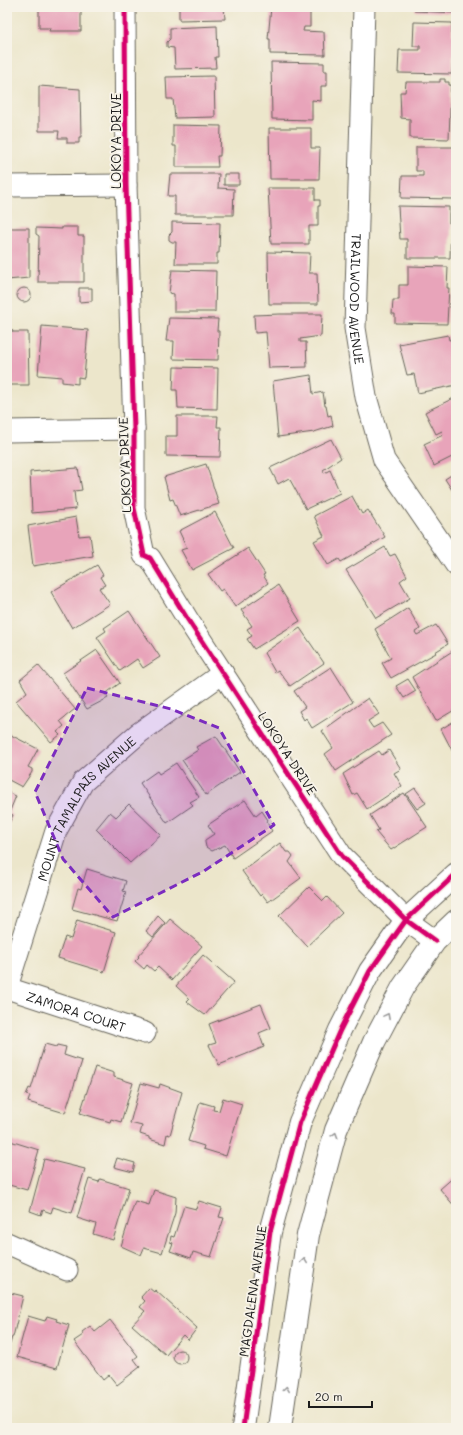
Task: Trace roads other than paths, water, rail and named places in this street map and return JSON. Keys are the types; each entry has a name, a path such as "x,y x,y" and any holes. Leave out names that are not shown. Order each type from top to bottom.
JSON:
{"street":[{"name":"LOKOYA DRIVE","path":"125,7 126,185 134,429 134,508 144,555 150,558 342,856 406,920 435,941"},
{"name":"TRAILWOOD AVENUE","path":"364,7 355,328 366,397 384,460 456,565"},
{"path":"7,186 126,185"},
{"path":"7,431 134,429"},
{"name":"MOUNT TAMALPAIS AVENUE","path":"7,988 56,832 83,782 139,734 224,673"},
{"name":"MAGDALENA AVENUE","path":"243,1428 270,1232 300,1122 340,1030 370,971 406,920 456,874"},
{"path":"280,1428 308,1235 336,1130 374,1042 403,987 435,941 456,921"},
{"name":"ZAMORA COURT","path":"7,988 145,1033"},
{"path":"7,1243 67,1270"}]}
